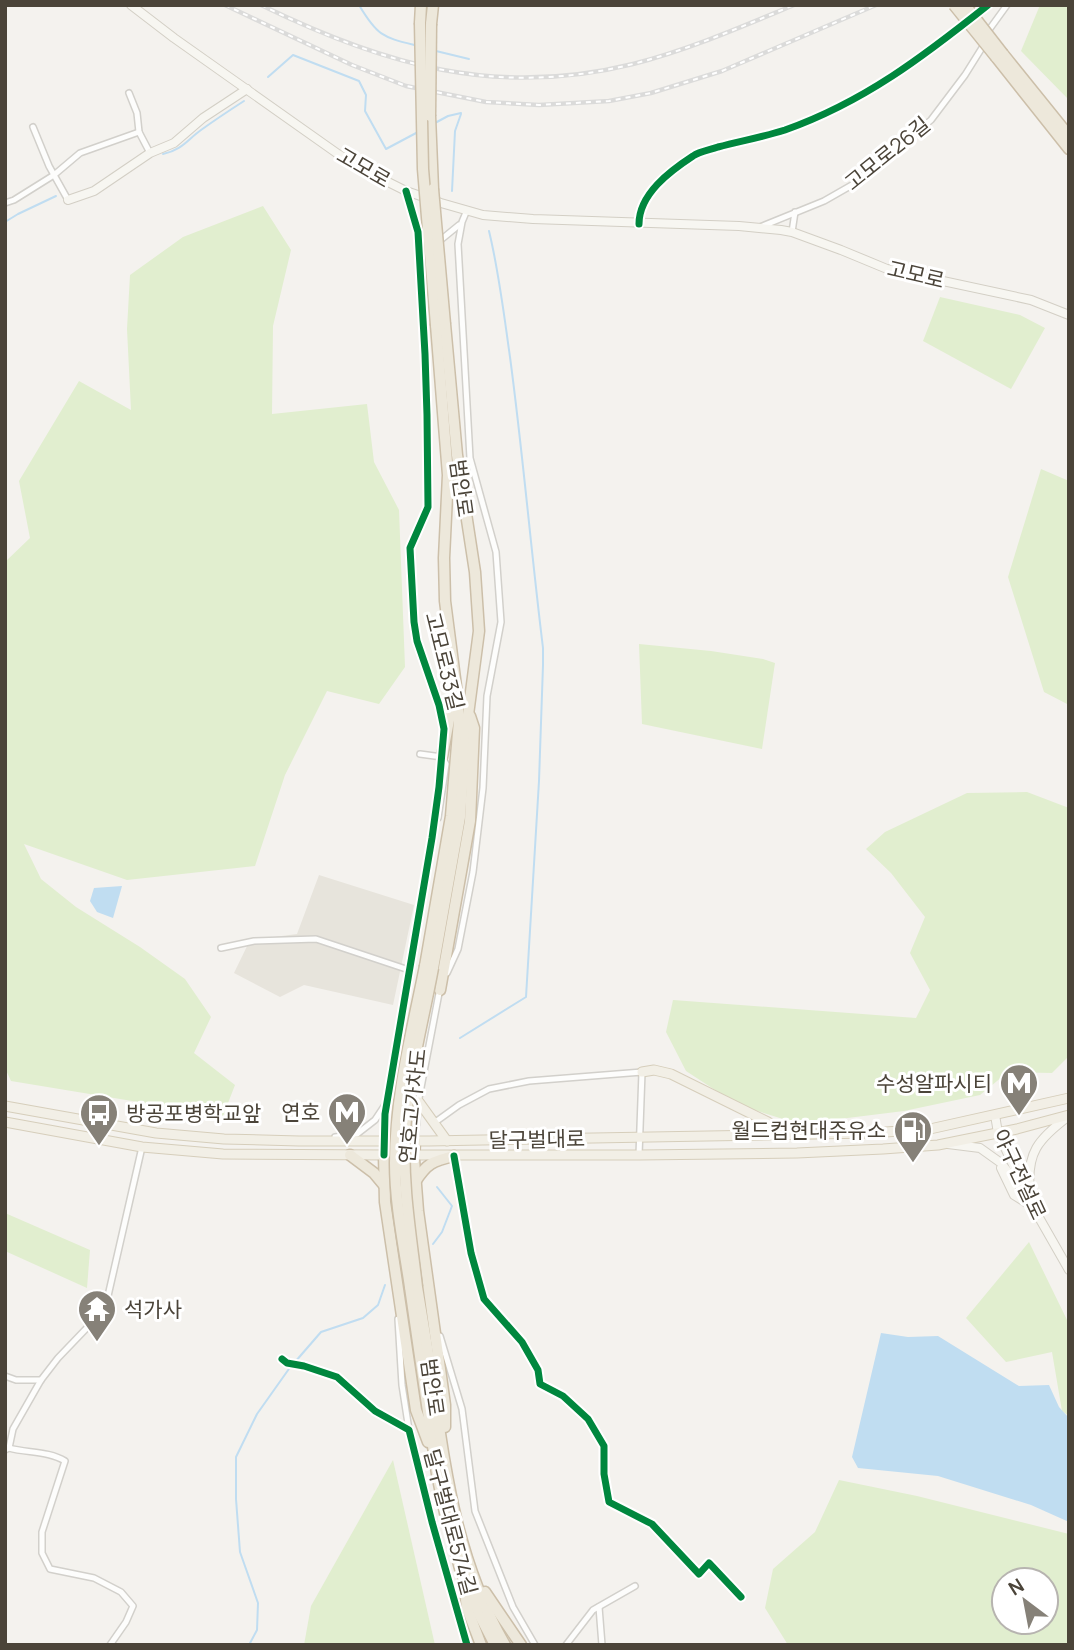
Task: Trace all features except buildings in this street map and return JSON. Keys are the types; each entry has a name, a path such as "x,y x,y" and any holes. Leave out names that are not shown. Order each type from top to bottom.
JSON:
{"highway":[{"name":"범안로","path":"421,5 425,24 448,475 445,601 458,721 453,793 429,967"},
{"name":"범안로","path":"425,24 433,5"},
{"path":"954,5 1069,136"},
{"path":"965,5 1069,149"},
{"name":"범안로","path":"429,967 458,825 479,631 478,601 440,324"},
{"path":"442,757 456,686"},
{"path":"440,990 470,821 474,728 470,713"},
{"name":"연호고가차도","path":"414,1287 405,1183 405,1131 429,967"},
{"path":"415,1141 415,1182 445,1405 440,1463"},
{"path":"349,1155 374,1173 384,1185"},
{"path":"384,1155 384,1185 416,1410 440,1463"},
{"path":"415,1182 423,1169 432,1162 454,1156"},
{"name":"범안로","path":"414,1287 445,1513 495,1645"},
{"name":"범안로","path":"466,1571 505,1645"},
{"path":"466,1571 467,1608 481,1645"},
{"path":"466,1571 520,1645"}],"main road":[{"name":"고모로","path":"131,5 338,154 406,191 441,203 483,215 639,224 760,227 792,232 887,269 1031,300 1069,315"},
{"path":"639,224 639,215 647,198 662,179 694,154 785,130 847,103 881,85 927,54 988,5"},
{"path":"68,200 94,191 113,180 150,153 174,142 202,118 247,89"},
{"path":"642,1072 654,1070 671,1074 768,1122 787,1135"},
{"path":"419,1098 425,1113 447,1141"},
{"name":"달구벌대로","path":"5,1106 156,1133 224,1139 384,1142 870,1133 930,1129 1069,1098"},
{"name":"야구전설로","path":"995,1115 998,1133 1032,1205 1069,1270"},
{"path":"1032,1205 1029,1168 1034,1151 1049,1131 1069,1116"},
{"name":"달구벌대로","path":"5,1122 142,1147 223,1154 639,1155 870,1150 945,1143 1069,1116"},
{"path":"945,1143 980,1148 997,1159 1032,1205"}],"street":[{"name":"고모로26길","path":"760,227 824,201 852,185 931,120 965,75 985,43 985,36 1007,5"},
{"path":"130,93 137,113 139,131 150,153"},
{"path":"33,127 68,200"},
{"path":"5,203 54,175 80,153 139,131"},
{"name":"고모로33길","path":"384,1155 387,1102 435,816 444,729 417,641 414,622 410,548 428,507 425,354 418,232 406,191"},
{"path":"419,259 454,230 467,210"},
{"path":"792,232 795,212"},
{"path":"415,1141 419,1098 440,990 457,949 473,872 483,788 487,696 501,622 496,552 470,458 458,253 461,222"},
{"path":"441,240 453,244 458,253"},
{"path":"420,754 442,757"},
{"path":"221,948 254,942 316,939 409,970"},
{"path":"395,1054 399,1061 418,1070 423,1078"},
{"path":"434,1123 465,1101 489,1089 529,1081 642,1072 639,1155"},
{"path":"389,1094 393,1105 402,1106 419,1098"},
{"path":"299,1141 356,1135 375,1120 387,1102"},
{"path":"110,1645 133,1606 121,1592 94,1578 50,1569 42,1553 42,1532 65,1461 57,1456 7,1449 13,1429 41,1380 58,1358 105,1309 142,1147"},
{"path":"454,1156 471,1253 484,1299 522,1342 538,1370 540,1384 563,1396 587,1419 604,1446 604,1474 609,1502 652,1524 699,1574 709,1563 741,1597"},
{"path":"396,1270 402,1385 409,1430"},
{"path":"432,1310 462,1409 475,1511 513,1608 535,1645"},
{"name":"달구벌대로574길","path":"285,1361 337,1377 375,1411 409,1430 467,1645"},
{"path":"5,1376 16,1380 41,1380"},
{"path":"566,1645 593,1610 635,1586"},
{"path":"598,1607 602,1645"}],"shaded area":[{"path":"319,875 414,905 393,1005 304,985 280,997 234,973 250,940 297,934"}],"green space":[{"path":"1040,5 1069,5 1069,100 1021,51"},
{"path":"263,206 291,250 273,326 272,414 367,404 374,462 399,510 405,667 379,704 327,691 285,775 255,866 127,880 24,844 41,879 76,907 185,979 211,1017 194,1053 235,1085 223,1116 11,1081 5,1068 5,562 30,538 19,481 79,381 131,410 127,329 130,275 183,237"},
{"path":"940,297 1020,315 1045,328 1011,389 923,341"},
{"path":"1041,469 1069,481 1069,705 1044,692 1008,577"},
{"path":"639,644 711,651 775,663 762,749 642,724"},
{"path":"1027,792 1069,808 1069,1056 1052,1073 1008,1072 980,1095 904,1111 799,1124 738,1105 686,1071 666,1032 673,1000 916,1018 930,990 910,953 925,917 891,873 866,849 885,832 967,793"},
{"path":"5,1213 90,1250 87,1288 5,1251"},
{"path":"1029,1242 1069,1324 1069,1416 1062,1411 1052,1352 1006,1362 966,1318"},
{"path":"393,1460 435,1645 304,1645 311,1606"},
{"path":"839,1480 917,1496 1069,1534 1069,1645 788,1645 765,1608 773,1569 815,1532"}],"water":[{"path":"122,886 113,918 97,912 90,901 94,888"},
{"path":"881,1333 908,1337 938,1336 1019,1386 1049,1385 1059,1407 1069,1418 1069,1522 1031,1505 938,1476 858,1468 852,1457"}],"waterway":[{"path":"359,5 371,24 382,34 418,46"},
{"path":"436,51 469,59"},
{"path":"268,77 293,55 359,81 366,95 365,111 386,149 418,132"},
{"path":"163,154 180,147 244,101"},
{"path":"435,123 461,113"},
{"path":"452,191 455,131 461,114"},
{"path":"5,222 56,196"},
{"path":"460,1038 526,997 539,781 543,648 510,357 489,231"},
{"path":"433,1244 442,1232 452,1206 437,1187"},
{"path":"295,1362 321,1332 363,1318 378,1305 385,1285"},
{"path":"249,1645 257,1630 258,1603 240,1552 236,1457 257,1414 291,1366"}],"railway":[{"path":"225,5 352,65 406,86 486,102 539,105 609,101 651,93 722,71 876,5"},
{"path":"261,5 352,44 397,59 442,70 535,78 583,74 633,64 714,38 794,5"}],"cycle path":[{"path":"639,224 644,203 657,184 693,156 785,130 841,106 916,60 988,5"},
{"path":"384,1155 385,1114 432,838 444,729 439,705 417,641 414,622 410,548 428,507 427,415 418,232 406,191"},
{"path":"454,1156 471,1253 484,1299 522,1342 538,1370 540,1384 563,1396 588,1419 604,1446 604,1474 609,1502 652,1524 699,1574 709,1563 741,1597"},
{"path":"282,1359 287,1363 337,1377 375,1411 409,1430 467,1645"}],"place":[{"name":"수성알파시티","path":"1019,1117"},
{"name":"연호","path":"347,1146"},
{"name":"방공포병학교앞","path":"99,1147"},
{"name":"월드컵현대주유소","path":"913,1164"},
{"name":"석가사","path":"97,1343"}]}
